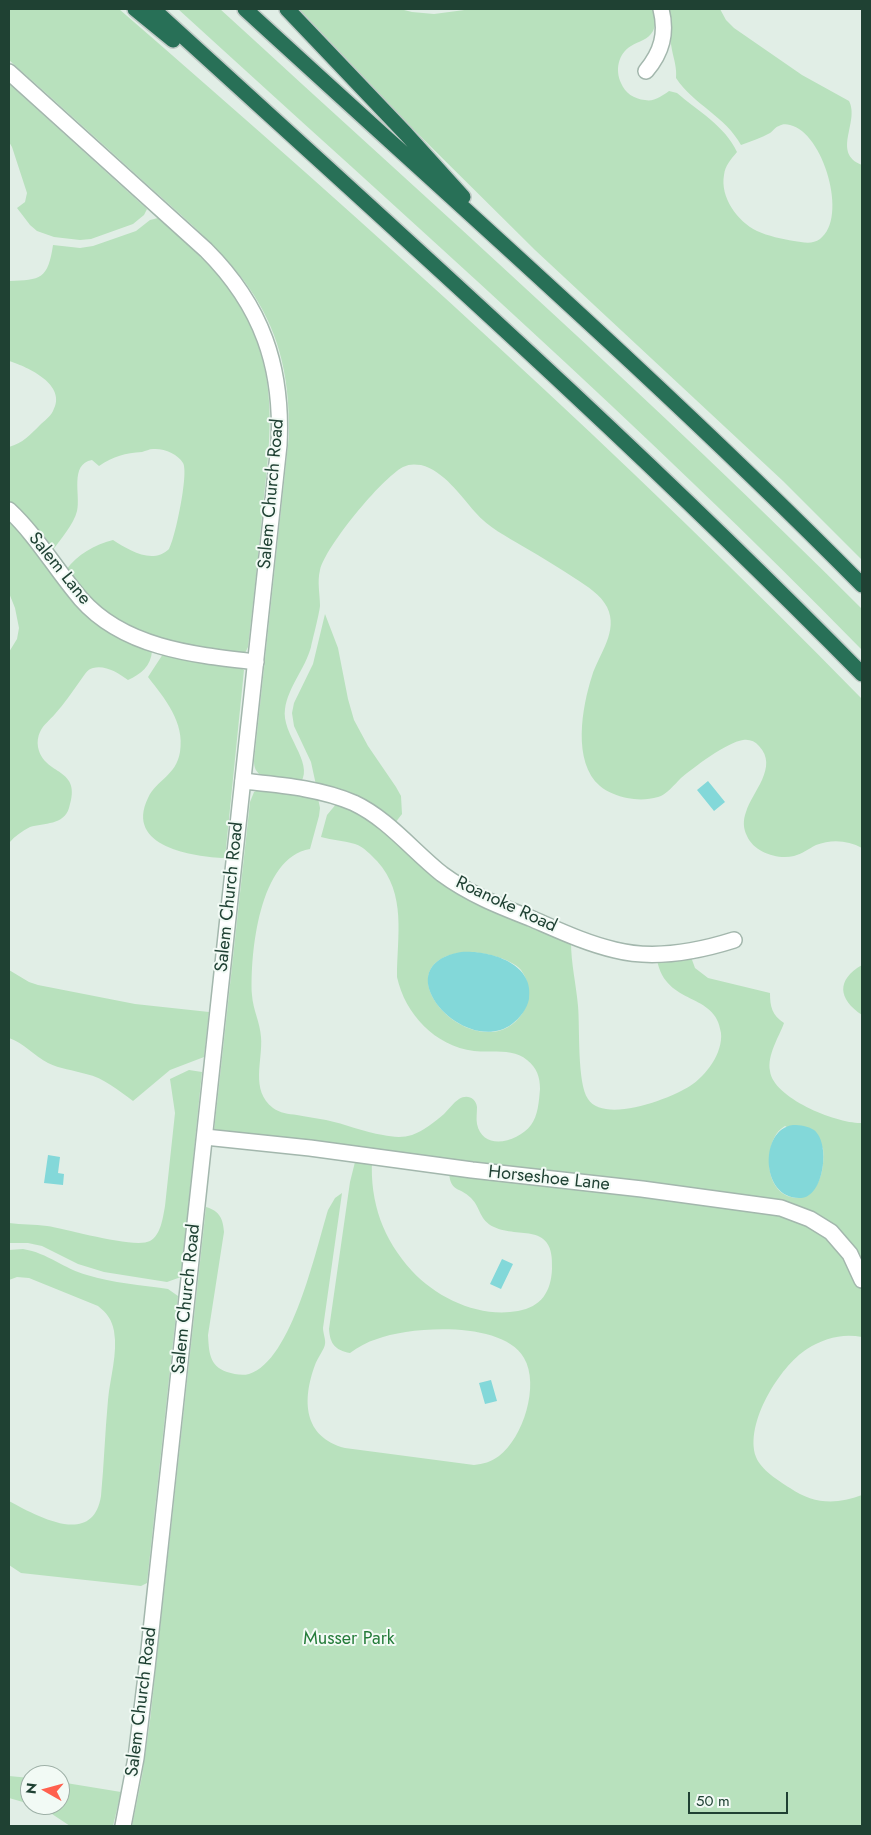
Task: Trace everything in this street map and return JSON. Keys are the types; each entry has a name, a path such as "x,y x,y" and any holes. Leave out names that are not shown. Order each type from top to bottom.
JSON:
{"highway":[{"path":"135,9 312,154"},
{"path":"153,9 607,425 757,568 862,674"},
{"path":"245,9 714,440 862,585"},
{"path":"287,9 406,134 523,263"}],"street":[{"path":"646,72 657,56 663,40 664,23 661,9"},
{"name":"Salem Church Road","path":"9,72 215,258 244,295 262,330 274,364 280,426 140,1732 123,1826"},
{"name":"Salem Lane","path":"9,510 26,528 82,600 94,612 117,627 146,642 165,648 256,662"},
{"name":"Roanoke Road","path":"243,780 320,792 355,804 379,818 442,873 468,891 509,910 602,947 625,952 657,954 702,949 734,940"},
{"name":"Horseshoe Lane","path":"205,1137 652,1190 781,1208 810,1219 831,1232 850,1254 862,1280"}],"green space":[{"path":"9,9 119,9 498,346 773,609 862,699 862,848 845,842 828,842 816,845 797,855 780,857 767,854 750,842 744,827 744,818 762,779 766,762 759,746 750,740 743,740 728,745 694,768 667,792 658,797 650,799 627,798 613,794 600,786 591,776 586,763 582,734 588,689 607,642 611,625 607,607 585,585 480,518 444,478 437,472 421,465 409,465 393,474 343,530 324,559 319,574 320,606 311,647 289,693 285,709 288,728 303,766 304,774 301,782 262,776 258,773 254,761 289,436 287,391 280,352 267,318 250,288 228,261 202,234 9,60"},
{"path":"178,9 220,9 625,380 862,609 862,650 696,485 611,405"},
{"path":"298,9 400,9 434,14 472,9 654,9 655,23 651,34 627,49 619,63 618,73 623,87 630,95 645,100 661,97 669,91 677,93 726,134 737,152 727,166 723,183 727,200 732,208 743,221 757,231 794,241 807,243 817,241 828,228 832,213 832,196 822,159 813,143 802,131 784,124 776,127 767,135 741,145 727,126 692,96 676,78 668,9 720,9 726,20 734,28 802,75 849,101 851,118 847,145 848,153 853,160 862,165 862,560 783,481 535,250 412,128"},
{"path":"9,84 147,209 144,215 133,224 91,239 80,240 54,237 37,231 30,225 17,208 25,202 27,193 9,142"},
{"path":"158,218 207,263 232,294 248,321 259,348 266,375 270,428 268,456 248,647 245,653 239,654 160,640 120,622 98,607 66,570 87,551 113,540 126,548 148,556 162,554 169,549 178,520 184,479 183,463 174,454 152,449 120,456 99,466 92,460 85,463 78,474 77,511 73,521 52,551 22,515 9,503 9,447 26,438 47,419 53,411 56,402 55,393 51,385 44,378 9,361 9,281 29,280 41,275 49,265 53,245 80,248 93,246 136,231 150,220"},
{"path":"9,519 63,587 152,651 150,661 144,669 128,680 116,672 107,669 98,667 89,670 62,706 43,727 38,737 38,747 47,763 67,778 71,785 72,795 69,808 63,818 47,824 30,827 9,843 9,652 17,639 19,628 15,608 9,593"},
{"path":"325,614 338,648 354,720 368,746 401,796 402,814 395,823 316,785 311,762 294,726 292,713 294,703 313,664"},
{"path":"163,654 239,667 244,670 225,858 197,855 166,846 154,838 146,828 143,815 148,798 156,786 175,767 180,752 181,741 177,721 167,702 148,677"},
{"path":"260,789 318,798 320,808 310,849 293,856 279,869 269,888 261,910 256,933 253,956 252,995 261,1037 259,1075 262,1093 266,1101 273,1108 284,1113 326,1120 376,1134 401,1137 412,1135 425,1129 459,1099 468,1097 475,1101 477,1122 481,1133 493,1141 501,1141 510,1140 525,1131 531,1125 538,1108 539,1077 536,1070 527,1060 509,1052 474,1051 447,1043 424,1026 407,1003 397,977 399,931 397,901 393,887 377,861 367,851 355,844 321,837 327,815 337,803 376,823 430,871 571,942 578,1006 582,1081 588,1099 596,1106 608,1109 638,1107 668,1097 696,1082 716,1056 721,1041 717,1020 710,1010 670,985 662,975 657,960 691,957 695,968 708,978 770,993 772,1010 784,1023 770,1059 770,1071 774,1081 782,1091 808,1108 838,1119 862,1123 862,1271 812,1215 214,1131 250,802 254,792","holes":["468,952 504,959 521,970 526,979 528,1000 524,1009 519,1018 503,1030 492,1032 473,1030 455,1021 441,1009 432,995 428,980 432,967 445,957","785,1126 823,1148 822,1170 816,1186 806,1195 795,1198 784,1194 775,1186 770,1171 770,1152 774,1137"]},
{"path":"862,965 862,1015 848,1003 843,990 844,983 848,977"},
{"path":"9,970 38,985 135,1004 209,1012 204,1057 170,1070 133,1101 105,1081 48,1063 9,1038"},
{"path":"189,1070 202,1072 181,1277 167,1282 104,1272 78,1264 42,1246 28,1243 9,1243 9,1223 47,1226 116,1241 142,1243 154,1238 161,1225 165,1206 175,1113 170,1079"},
{"name":"Musser Park","path":"356,1158 372,1160 373,1191 380,1220 402,1259 422,1281 434,1290 447,1298 475,1309 489,1312 518,1311 539,1302 550,1285 551,1254 548,1244 534,1234 504,1230 494,1227 485,1221 471,1198 453,1186 449,1171 761,1208 822,1229 857,1275 862,1289 862,1337 841,1336 827,1339 813,1345 797,1357 786,1368 767,1397 755,1429 754,1444 758,1462 766,1471 807,1497 816,1500 834,1501 862,1495 862,1826 132,1826 150,1721 206,1207 218,1213 223,1223 224,1232 208,1335 211,1357 213,1362 221,1369 235,1374 249,1374 264,1365 278,1348 290,1327 300,1302 328,1210 335,1198 342,1193 323,1328 325,1344 316,1363 308,1391 309,1415 321,1435 331,1443 345,1448 477,1465 493,1460 508,1448 522,1424 529,1396 529,1369 524,1358 513,1346 497,1338 477,1332 456,1330 412,1331 373,1340 350,1353 334,1346 329,1329 350,1182"},
{"path":"23,1249 40,1254 87,1275 117,1282 168,1289 178,1296 147,1583 141,1586 21,1573 9,1565 9,1501 48,1520 63,1524 76,1524 87,1521 96,1512 101,1496 108,1400 115,1348 112,1323 98,1306 29,1278 17,1277 9,1280 9,1250"},
{"path":"9,1776 20,1777 20,1801 9,1798"},
{"path":"70,1784 121,1792 113,1826 70,1826 54,1815 70,1815"}],"water":[{"path":"708,781 725,802 714,811 697,790"},
{"path":"461,952 484,953 496,956 508,961 525,976 529,987 528,1003 523,1013 512,1024 493,1032 473,1029 454,1020 439,1006 430,990 429,974 438,961"},
{"path":"793,1125 804,1126 814,1130 822,1146 823,1157 820,1179 815,1189 809,1195 801,1198 787,1196 778,1188 771,1177 769,1164 770,1150 774,1138 782,1129"},
{"path":"48,1155 60,1157 58,1173 64,1174 63,1185 44,1183"},
{"path":"502,1259 513,1264 501,1289 490,1284"},
{"path":"491,1380 497,1401 485,1404 479,1383"}]}
